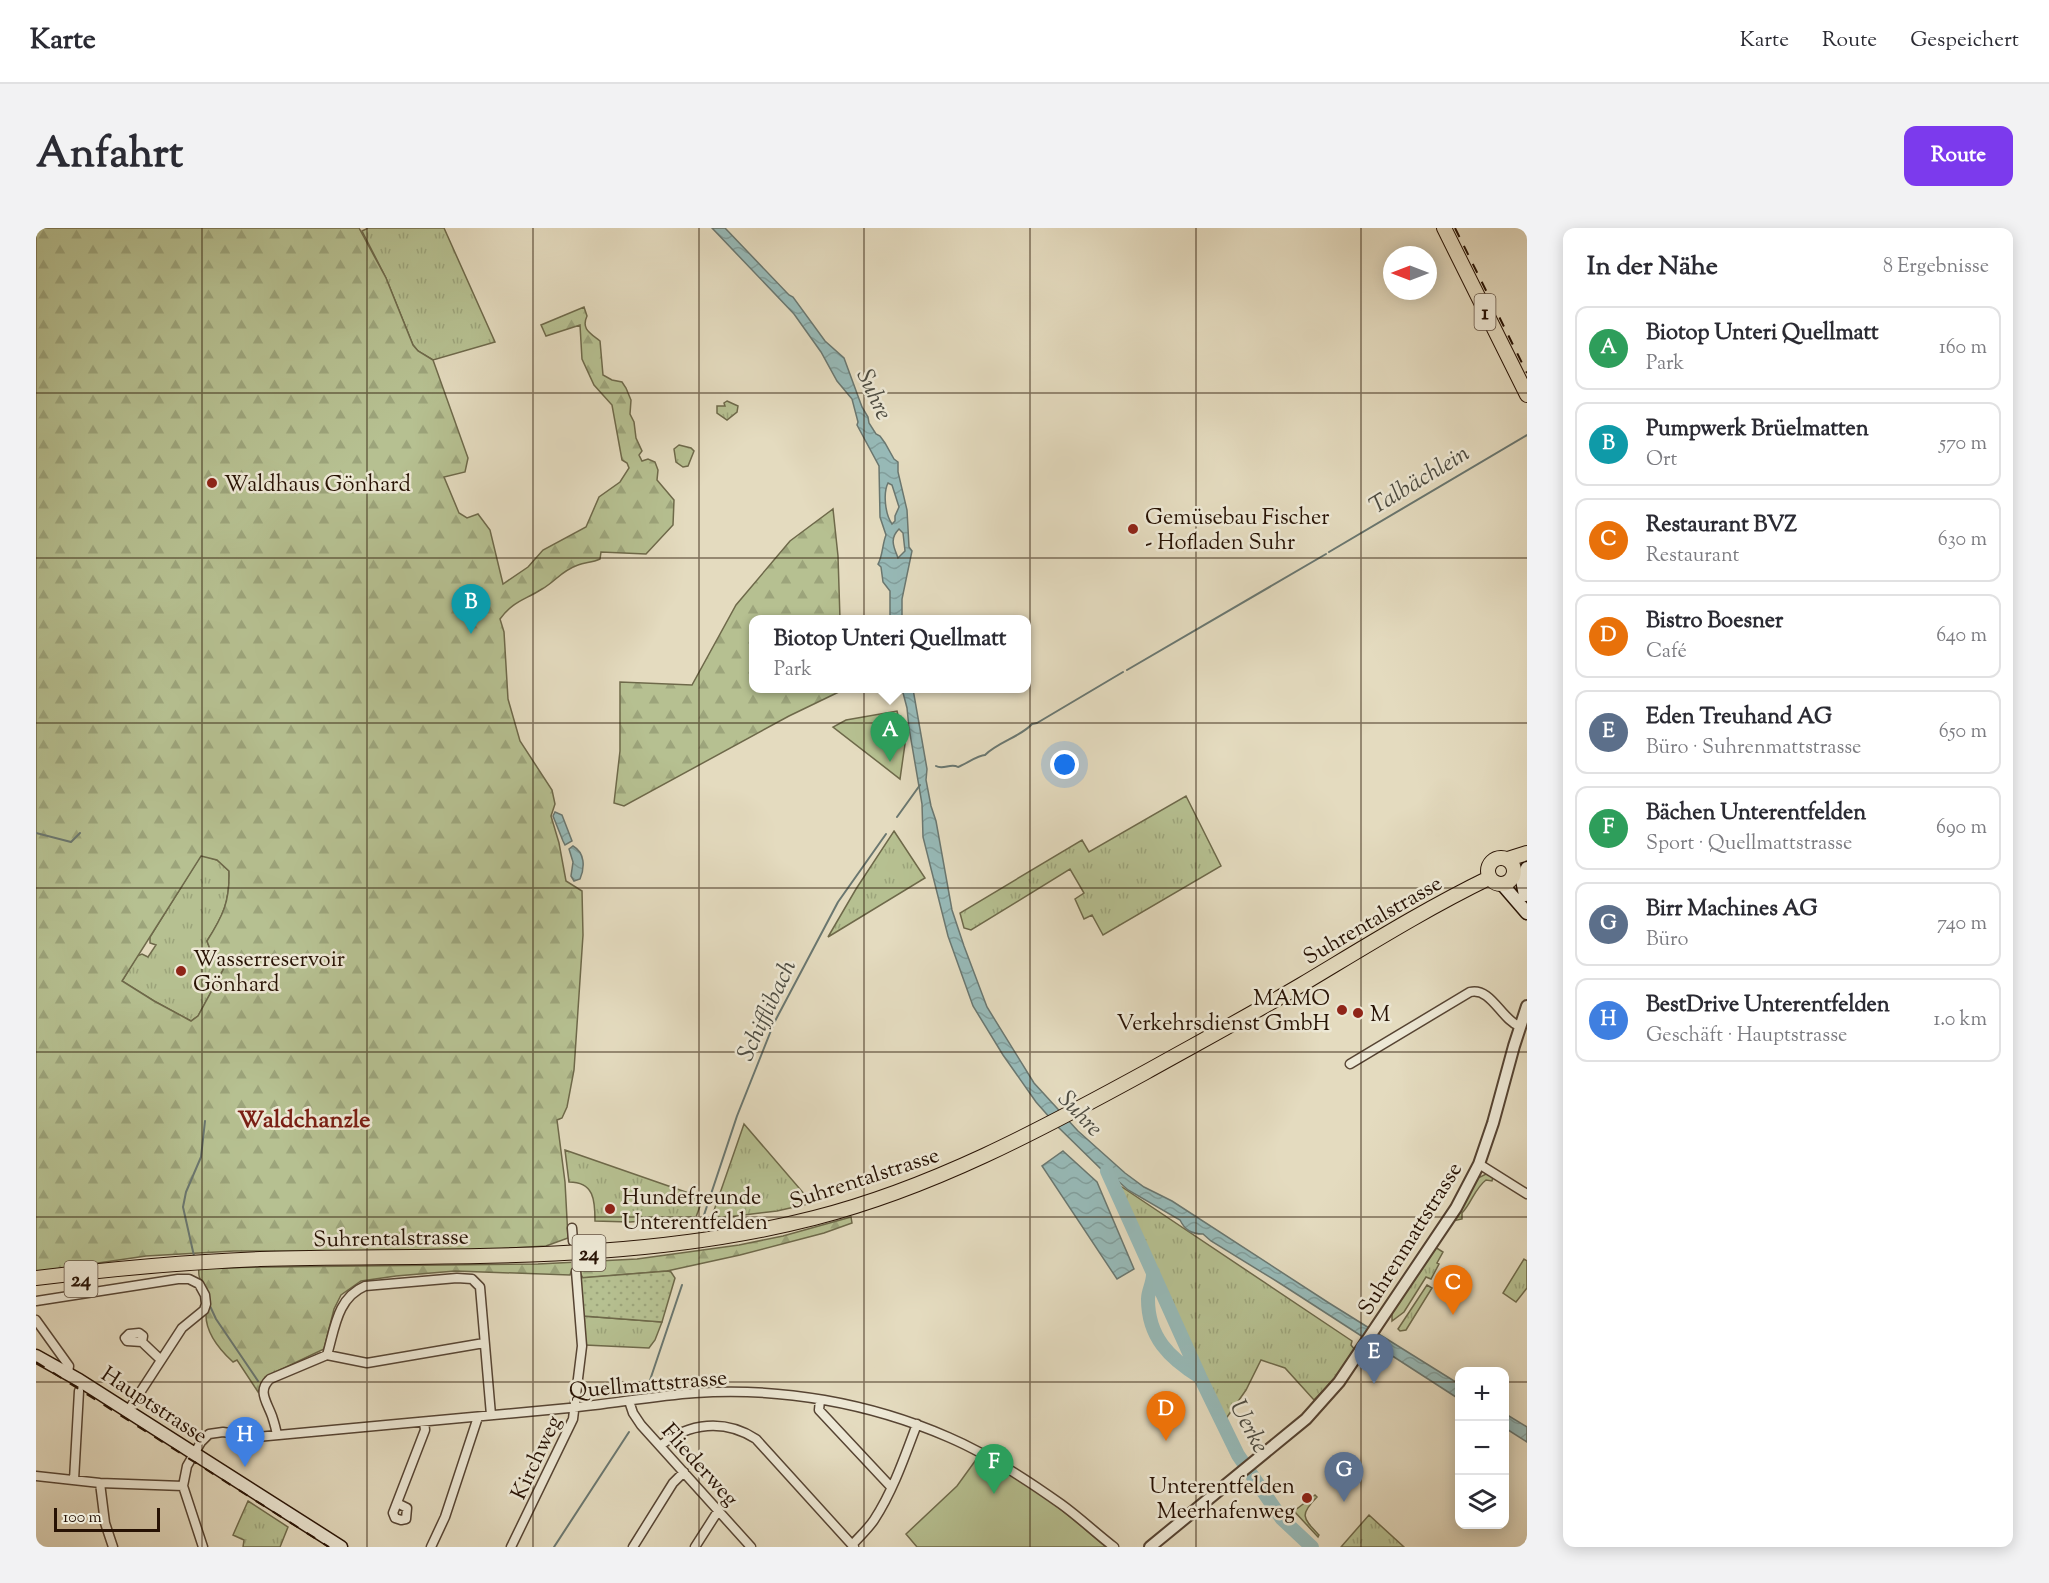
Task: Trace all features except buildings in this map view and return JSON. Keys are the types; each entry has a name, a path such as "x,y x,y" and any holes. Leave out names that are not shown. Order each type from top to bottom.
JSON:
{"main road":[{"name":"1","path":"1443,228 1527,395"},
{"path":"1526,897 1522,880 1488,868 1492,861 1499,857 1508,859 1527,854"},
{"path":"1508,859 1513,865 1509,876 1527,913"},
{"name":"Suhrentalstrasse","path":"36,1278 261,1259 556,1255 648,1248 707,1240 815,1218 863,1204 943,1175 1034,1132 1278,999 1424,913 1509,876 1527,861"},
{"path":"1509,876 1526,897"},
{"name":"24","path":"36,1286 125,1269"},
{"name":"Hauptstrasse","path":"36,1356 68,1373 341,1547"}],"street":[{"path":"1350,1064 1470,992 1480,991 1485,994 1508,1020 1520,1026"},
{"name":"Suhrenmattstrasse","path":"1150,1547 1306,1419 1339,1382 1455,1208 1479,1164 1527,1006"},
{"path":"1479,1164 1527,1194"},
{"path":"572,1228 573,1241"},
{"name":"Kirchweg","path":"511,1547 573,1419 576,1407 582,1346 576,1271"},
{"path":"327,1355 342,1305 353,1291 365,1286 457,1278 472,1279 480,1287 491,1415"},
{"path":"36,1301 178,1279 197,1282 205,1295 204,1310 182,1328 128,1411"},
{"path":"36,1320 69,1366 68,1373"},
{"path":"142,1341 161,1360"},
{"path":"277,1435 263,1396 264,1386 270,1379 327,1355 368,1363 484,1343"},
{"path":"74,1480 79,1392"},
{"name":"Quellmattstrasse","path":"183,1486 187,1466 203,1439 216,1432 257,1437 478,1417 697,1393 761,1393 820,1400 869,1410 917,1424 950,1437 1010,1470 1063,1505 1114,1547"},
{"path":"820,1400 819,1410 891,1487"},
{"name":"Fliederweg","path":"629,1401 633,1413 660,1446 751,1547"},
{"path":"431,1547 445,1517 478,1417"},
{"path":"397,1503 424,1431 424,1422"},
{"path":"660,1446 687,1429 707,1425 744,1431 756,1439 853,1546 874,1521 917,1424"},
{"path":"633,1547 673,1483 684,1472"},
{"path":"36,1476 100,1483 183,1486 203,1547"},
{"path":"100,1483 105,1523 114,1547"},
{"path":"695,1547 718,1511"}],"green space":[{"path":"36,228 359,228 386,278 413,345 433,360 468,458 465,472 444,477 459,513 467,518 478,514 490,530 503,584 528,567 543,550 586,527 599,497 620,482 629,468 622,460 612,405 594,385 582,359 580,325 546,336 541,325 584,307 587,316 586,328 600,341 603,375 622,382 631,400 630,414 642,451 639,455 642,461 648,459 655,462 658,470 657,480 674,500 673,525 646,554 601,552 600,559 567,570 547,586 515,604 500,619 504,632 508,699 520,741 552,790 555,804 551,816 566,881 582,891 583,935 574,1070 567,1107 562,1118 557,1120 565,1182 568,1238 546,1246 445,1252 234,1251 146,1256 36,1272","holes":["201,856 217,860 229,871 227,900 207,941 211,952 224,968 198,1016 191,1021 122,981"]},
{"path":"368,228 444,228 495,342 433,360 418,351 413,345 386,278 362,231"},
{"path":"727,401 738,406 737,412 727,420 717,413 717,406 725,406 724,403"},
{"path":"679,445 694,451 688,466 683,467 676,462 674,449"},
{"path":"833,509 838,556 840,615 749,615 749,693 837,693 789,716 624,806 614,803 620,751 620,682 692,685 736,605 790,541"},
{"path":"897,711 905,744 900,779 833,727 846,720"},
{"path":"1186,796 1221,866 1103,935 1092,915 1084,919 1075,899 1084,893 1070,869 971,930 964,928 960,913 1082,840 1089,852"},
{"path":"894,831 925,878 828,937 856,889"},
{"path":"201,855 217,860 229,871 224,908 207,941 211,952 224,968 198,1016 191,1021 122,981 137,956 142,954 148,957 156,945 150,943 150,937"},
{"path":"744,1124 812,1203 777,1211 711,1219"},
{"name":"Hundefreunde Unterentfelden","path":"565,1150 703,1198 696,1217 630,1222 595,1221 593,1199 588,1189 584,1185 569,1182"},
{"path":"1486,1174 1493,1177 1492,1181 1486,1180 1482,1183 1462,1213 1462,1219 1453,1221 1478,1178"},
{"path":"1119,1185 1352,1341 1351,1345 1355,1350 1337,1376 1314,1400 1285,1368 1261,1360 1246,1390 1225,1420"},
{"path":"851,1217 852,1223 824,1233 667,1271 583,1278 579,1271 571,1272 570,1275 455,1271 361,1281 341,1295 334,1309 324,1349 265,1377 258,1392 237,1360 233,1362 228,1357 211,1334 206,1320 208,1294 200,1280 199,1273 199,1268 538,1264 637,1259 739,1245 783,1236"},
{"path":"1435,1247 1443,1252 1431,1279 1426,1277 1404,1312 1392,1321 1392,1312"},
{"path":"1524,1259 1527,1261 1527,1288 1516,1302 1503,1293"},
{"path":"668,1271 675,1278 662,1322 583,1316 579,1278"},
{"path":"1427,1285 1432,1288 1406,1330 1400,1331 1398,1329"},
{"path":"583,1316 662,1322 649,1348 585,1345"},
{"path":"978,1457 1029,1486 1061,1509 1106,1547 917,1547 906,1534 957,1486"},
{"path":"1315,1495 1317,1497 1307,1508 1305,1516 1319,1535 1318,1537 1294,1511"},
{"path":"248,1501 288,1527 280,1547 243,1547 244,1540 233,1535"},
{"path":"1369,1515 1404,1547 1341,1547"}],"water":[{"path":"712,228 725,228 793,297 825,341 844,358 869,423 898,462 898,472 907,510 909,547 912,551 902,599 902,615 890,615 890,591 883,582 881,567 878,564 886,535 880,517 879,466 857,425 852,399 837,381 821,352 794,314","holes":["888,483 892,485 899,507 892,524 885,504","899,529 903,533 905,551 898,558 893,540"]},
{"path":"903,693 914,693 931,806 936,821 952,910 964,946 987,1007 1034,1083 1078,1131 1125,1173 1455,1382 1455,1396 1203,1234 1189,1231 1180,1220 1128,1190 1107,1171 1102,1170 1036,1102 1003,1055 973,1006 948,936 923,837 922,804"},
{"path":"555,812 562,815 572,841 565,845 553,816"},
{"path":"573,846 580,852 583,865 580,879 574,881 571,876 573,862 569,849"},
{"path":"1063,1151 1097,1182 1134,1269 1117,1279 1042,1166"},
{"path":"1509,1416 1527,1427 1527,1442 1509,1431"}],"waterway":[{"name":"Talbächlein","path":"1329,552 1527,435"},
{"name":"Talbächlein","path":"1127,670 1326,554"},
{"name":"Talbächlein","path":"936,766 958,767 985,755 1032,724 1123,672"},
{"path":"897,817 920,785"},
{"path":"36,833 71,842 80,833"},
{"name":"Schifflibach","path":"704,1215 737,1116 774,1023 838,902 886,834"},
{"path":"194,1256 183,1207 186,1192 201,1157 205,1121"},
{"name":"Uerke","path":"1107,1171 1200,1377 1238,1455 1282,1519 1312,1547"},
{"name":"Uerke","path":"1153,1272 1148,1299 1149,1312 1156,1335 1170,1354 1200,1377"},
{"name":"Schifflibach","path":"647,1389 682,1285"},
{"path":"210,1306 216,1319 258,1381"},
{"name":"Schifflibach","path":"554,1547 629,1432"}],"tunnel":[{"path":"574,1248 576,1271"}],"railway":[{"path":"1455,228 1527,373"},
{"path":"36,1362 329,1547"}],"place":[{"name":"Waldhaus Gönhard","path":"212,483"},
{"name":"Gemüsebau Fischer - Hofladen Suhr","path":"1133,529"},
{"name":"Pumpwerk Brüelmatten","path":"471,634"},
{"name":"Biotop Unteri Quellmatt","path":"890,762"},
{"name":"Wasserreservoir Gönhard","path":"181,971"},
{"name":"MAMO Verkehrsdienst GmbH","path":"1342,1010"},
{"name":"M","path":"1358,1013"},
{"name":"Hundefreunde Unterentfelden","path":"610,1209"},
{"name":"Restaurant BVZ","path":"1453,1315"},
{"name":"Eden Treuhand AG","path":"1374,1384"},
{"name":"Bistro Boesner","path":"1166,1441"},
{"name":"BestDrive Unterentfelden","path":"245,1467"},
{"name":"Bächen Unterentfelden","path":"994,1494"},
{"name":"Unterentfelden Meerhafenweg","path":"1307,1498"},
{"name":"Birr Machines AG","path":"1344,1502"}],"district":[{"name":"Waldchanzle","path":"304,1119"}],"water label":[{"name":"Suhre","path":"875,394"},
{"name":"Suhre","path":"1081,1113"}]}
